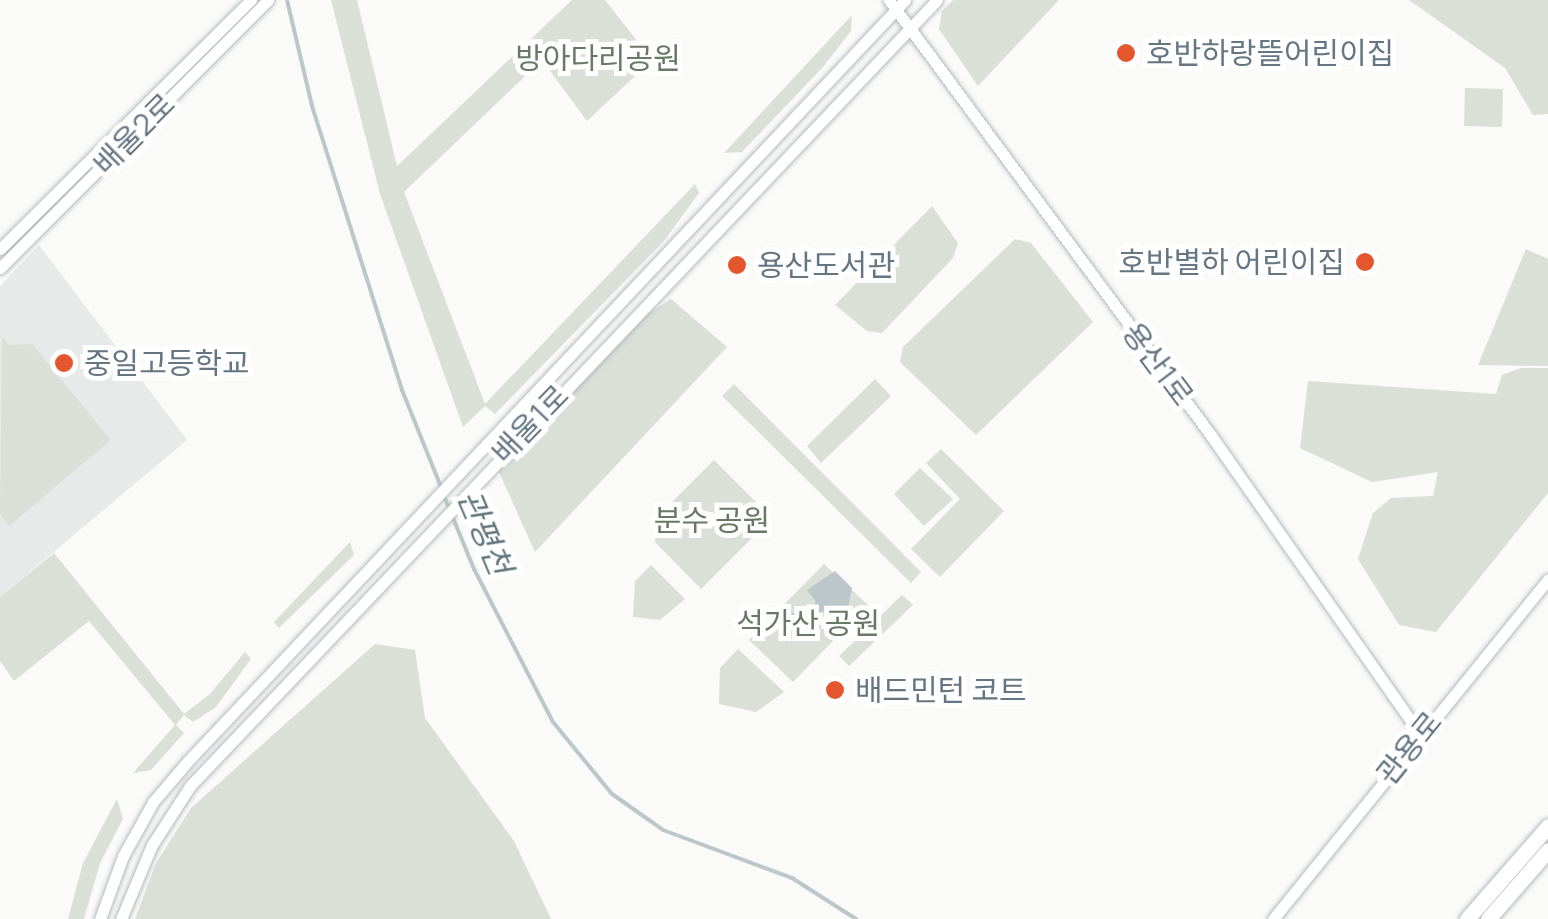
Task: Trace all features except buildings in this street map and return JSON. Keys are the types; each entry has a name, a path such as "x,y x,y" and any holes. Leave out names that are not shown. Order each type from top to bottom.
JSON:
{"highway":[{"path":"1467,919 1548,826"},
{"path":"1488,919 1548,850"}],"main road":[{"name":"배울2로","path":"0,249 250,6 268,0"},
{"name":"배울1로","path":"122,919 152,845 190,786 412,546 936,0"},
{"name":"배울1로","path":"100,919 123,856 153,802 404,527 897,3"},
{"name":"용산1로","path":"897,3 910,28 1210,434 1420,734"},
{"name":"배울2로","path":"0,268 250,6"},
{"name":"관용로","path":"1273,919 1548,580"}],"shaded area":[{"name":"중일고등학교","path":"39,245 187,440 0,597 0,286"},
{"path":"835,571 852,588 848,607 833,616 825,610 781,640 781,634 809,620 795,616 787,624 788,614 808,611 816,602 807,590"}],"green space":[{"name":"방아다리공원","path":"331,0 357,0 397,166 572,0 605,0 652,60 587,121 542,60 404,192 485,404 695,184 699,193 664,241 495,414 485,406 463,427 380,194"},
{"path":"953,0 1059,0 978,86 939,29 942,11"},
{"path":"1409,0 1548,0 1548,114 1533,115 1505,68"},
{"path":"852,15 851,31 823,67 742,152 724,153"},
{"path":"1465,88 1503,89 1502,127 1464,126"},
{"path":"932,206 958,243 953,258 882,333 867,331 835,305"},
{"path":"1015,239 1031,243 1093,322 976,435 900,362 903,347"},
{"path":"1526,249 1548,259 1548,366 1478,365"},
{"path":"671,299 727,347 535,552 499,472 641,318"},
{"path":"2,337 9,345 32,344 111,440 9,526 0,514"},
{"path":"1521,368 1548,368 1548,493 1436,632 1399,625 1358,559 1373,513 1391,498 1433,496 1438,472 1372,482 1300,448 1308,381 1496,394 1502,375"},
{"path":"875,379 891,396 821,463 807,446"},
{"path":"734,384 921,572 911,583 722,396"},
{"path":"941,449 1004,511 940,577 911,549 960,499 926,463"},
{"name":"분수 공원","path":"714,460 772,518 701,589 655,542 658,516"},
{"path":"920,468 953,499 924,526 894,494"},
{"path":"350,542 354,555 279,628 274,622"},
{"path":"54,553 184,714 210,694 245,652 251,659 216,707 193,722 184,715 176,725 184,733 151,770 133,773 175,725 89,621 14,681 0,661 0,597"},
{"name":"석가산 공원","path":"824,564 868,605 793,682 749,640"},
{"path":"651,565 685,599 660,620 633,617 635,581"},
{"path":"902,595 913,605 849,666 839,656"},
{"path":"375,644 415,650 425,718 514,841 551,919 135,919 156,863 191,808"},
{"path":"738,649 784,692 756,712 719,704 720,668"},
{"path":"117,799 123,819 100,863 84,919 68,919 83,863"}],"waterway":[{"name":"관평천","path":"287,0 312,106 402,390 441,487"},
{"name":"관평천","path":"444,496 474,569 553,722 612,794 663,830 792,878 856,919"}],"place":[{"name":"호반하랑뜰어린이집","path":"1126,53"},
{"name":"호반별하 어린이집","path":"1365,262"},
{"name":"용산도서관","path":"737,265"},
{"name":"중일고등학교","path":"64,363"},
{"name":"배드민턴 코트","path":"835,690"}]}
